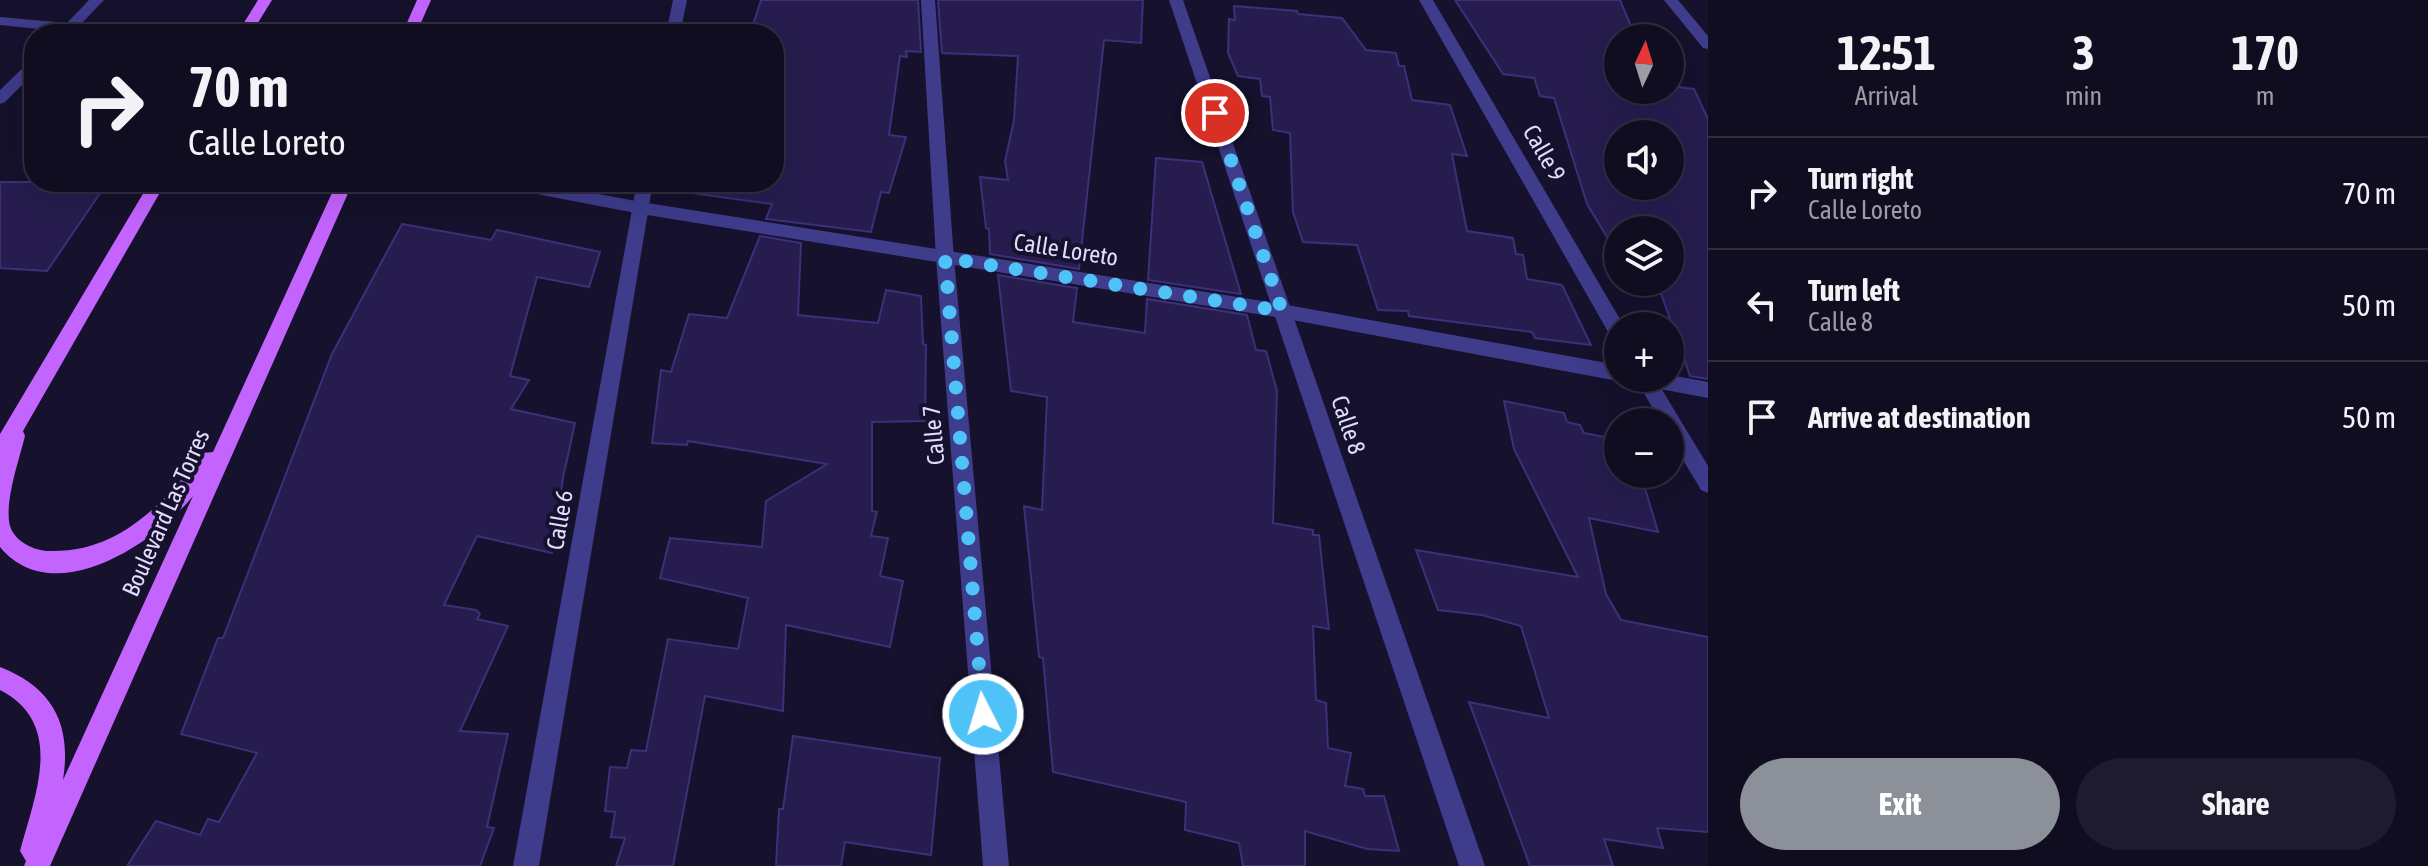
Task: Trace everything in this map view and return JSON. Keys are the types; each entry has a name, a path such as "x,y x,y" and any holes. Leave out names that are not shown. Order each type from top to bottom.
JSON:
{"main road":[{"path":"250,24 265,0"},
{"path":"413,24 424,0"},
{"path":"0,452 152,192"},
{"name":"Boulevard Las Torres","path":"37,866 340,192"},
{"path":"0,522 0,496 19,420"},
{"path":"0,529 12,548 36,563 77,561 104,554 135,539 160,518 230,433"},
{"path":"0,678 31,696 49,723 54,752 49,787 28,866"}],"street":[{"path":"74,24 97,0"},
{"path":"675,24 680,0"},
{"name":"Calle 7","path":"928,0 945,258 996,866"},
{"name":"Calle 8","path":"1176,0 1472,866"},
{"name":"Calle 9","path":"1426,0 1606,312"},
{"path":"1671,0 1708,45"},
{"path":"0,21 24,25"},
{"path":"0,99 24,75"},
{"name":"Calle Loreto","path":"558,192 1282,311 1604,370"},
{"name":"Calle 6","path":"526,866 643,192"},
{"path":"1684,386 1708,390"},
{"path":"1652,392 1708,484"}],"building":[{"path":"761,0 918,0 921,52 906,51 907,57 900,56 889,135 906,137 889,193 881,192 871,232 766,219 772,204 684,192 784,192 784,24 753,24"},
{"path":"938,0 1143,0 1141,43 1104,40 1079,269 990,254 980,177 1008,180 1005,161 1014,120 1018,56 942,53"},
{"path":"1455,0 1620,0 1630,24 1604,24 1604,104 1684,104 1684,88 1694,89 1708,119 1708,379 1690,376 1684,359 1684,312 1668,312 1662,296 1684,296 1684,216 1604,216 1604,232 1587,204 1554,98 1540,96 1534,78 1503,74"},
{"path":"1234,6 1342,18 1366,50 1396,53 1399,66 1404,66 1412,100 1450,105 1467,156 1452,154 1467,231 1513,238 1516,254 1523,255 1527,279 1562,285 1591,345 1535,338 1532,332 1409,316 1408,311 1378,310 1357,245 1303,242 1293,212 1290,133 1273,130 1270,97 1262,96 1260,79 1238,76 1228,53 1229,19 1235,20"},
{"path":"1156,158 1202,162 1241,294 1148,280"},
{"path":"0,182 24,182 24,192 101,192 47,271 0,268"},
{"path":"402,224 491,240 497,230 600,252 589,287 537,277 510,376 529,380 511,409 575,423 552,553 477,536 444,605 476,610 480,614 477,619 508,626 460,731 508,734 487,827 494,828 480,866 127,866 156,821 200,835 208,819 219,822 257,753 181,734 218,638 223,638 332,354"},
{"path":"760,236 801,243 798,315 878,323 886,290 921,296 923,344 926,345 925,421 872,422 872,511 877,512 871,536 888,538 880,576 903,581 890,647 786,625 783,711 705,696 673,866 616,866 625,838 611,837 615,812 605,811 610,767 627,768 631,750 646,751 668,639 738,649 748,598 660,578 670,538 762,547 766,501 827,464 688,441 687,445 652,443 661,370 671,372 689,314 727,318"},
{"path":"998,275 1077,288 1073,322 1145,333 1147,299 1247,315 1256,350 1266,351 1277,391 1273,523 1313,530 1313,535 1319,535 1329,629 1313,626 1316,700 1326,703 1328,748 1351,753 1345,786 1363,789 1365,796 1384,796 1399,851 1367,849 1305,831 1305,866 1243,866 1239,843 1185,830 1186,802 1053,772 1043,658 1039,657 1024,506 1042,510 1047,397 1011,391"},
{"path":"1504,401 1564,413 1567,422 1580,425 1584,433 1604,437 1604,488 1645,488 1658,532 1589,518 1606,594 1621,620 1708,637 1708,832 1657,828 1663,848 1604,839 1613,866 1530,866 1469,702 1549,718 1521,626 1482,615 1438,610 1416,550 1578,577 1514,449"},
{"path":"793,736 940,758 931,855 845,842 841,866 776,866 779,809 783,809"}],"route":[{"path":"983,714 945,258 1282,311 1215,113"}]}
